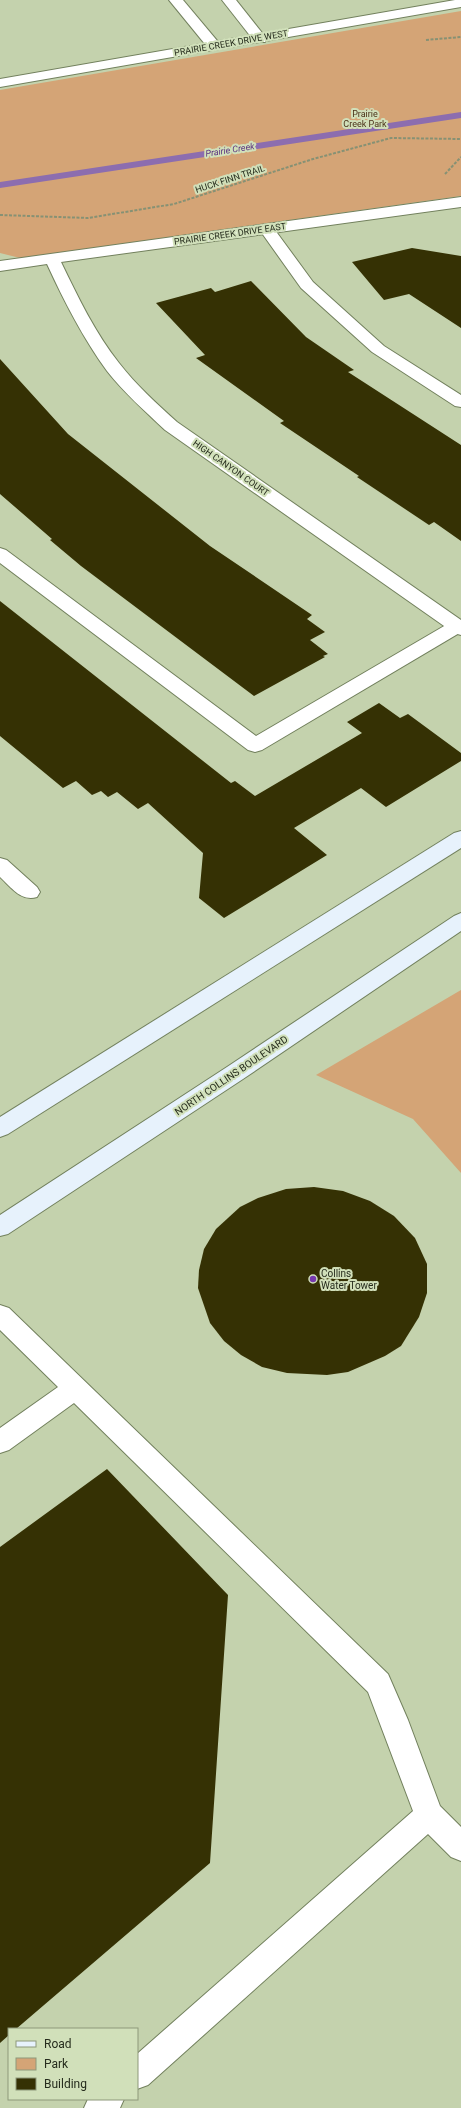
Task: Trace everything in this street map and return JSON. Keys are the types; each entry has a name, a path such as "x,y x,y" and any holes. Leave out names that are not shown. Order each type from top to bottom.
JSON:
{"main road":[{"path":"0,1128 461,838"},
{"name":"NORTH COLLINS BOULEVARD","path":"0,1227 235,1074 461,921"}],"street":[{"path":"176,0 214,46"},
{"path":"229,0 260,39"},
{"name":"PRAIRIE CREEK DRIVE WEST","path":"0,83 461,3"},
{"name":"PRAIRIE CREEK DRIVE EAST","path":"0,266 461,202"},
{"path":"267,229 307,284 378,349 461,402"},
{"name":"HIGH CANYON COURT","path":"52,259 78,313 103,352 142,399 171,426 459,628"},
{"path":"0,554 255,745 459,628"},
{"path":"0,865 30,892"},
{"path":"0,1315 378,1683 394,1720 429,1815 461,1847"},
{"path":"0,1442 75,1388"},
{"path":"138,2073 429,1815"},
{"path":"99,2108 108,2100"}],"path":[{"name":"HUCK FINN TRAIL","path":"0,215 88,218 166,205 313,159 391,138 461,139"}],"green space":[{"name":"Prairie Creek Park","path":"461,11 461,196 20,258 0,253 0,90"},
{"path":"461,990 461,1173 413,1119 316,1075"}],"building":[{"path":"412,248 461,256 461,328 409,294 384,300 352,262"},
{"path":"251,281 306,337 354,370 348,372 461,445 461,541 434,522 429,525 357,477 359,476 280,423 284,421 196,358 205,355 156,303 211,288 215,292"},
{"path":"0,359 68,434 210,546 312,615 307,619 325,632 310,640 328,654 254,696 81,566 50,540 52,539 0,494"},
{"path":"0,601 231,783 235,781 255,796 362,733 347,722 379,703 400,718 408,714 461,753 461,761 386,807 361,788 294,828 327,855 224,918 199,898 203,853 148,803 138,809 117,792 108,797 101,791 92,795 76,781 63,788 0,736"},
{"name":"Collins Water Tower","path":"314,1187 343,1191 370,1201 394,1216 415,1238 427,1264 427,1293 419,1317 401,1346 385,1356 348,1372 327,1375 287,1373 262,1367 241,1355 224,1341 210,1323 198,1288 199,1270 204,1249 216,1229 240,1207 258,1198 286,1189"},
{"path":"107,1469 228,1595 210,1863 17,2028 8,2028 8,2036 0,2043 0,1547"}],"waterway":[{"name":"Prairie Creek","path":"0,185 461,115"}],"place":[{"name":"Collins Water Tower","path":"313,1279"}]}
